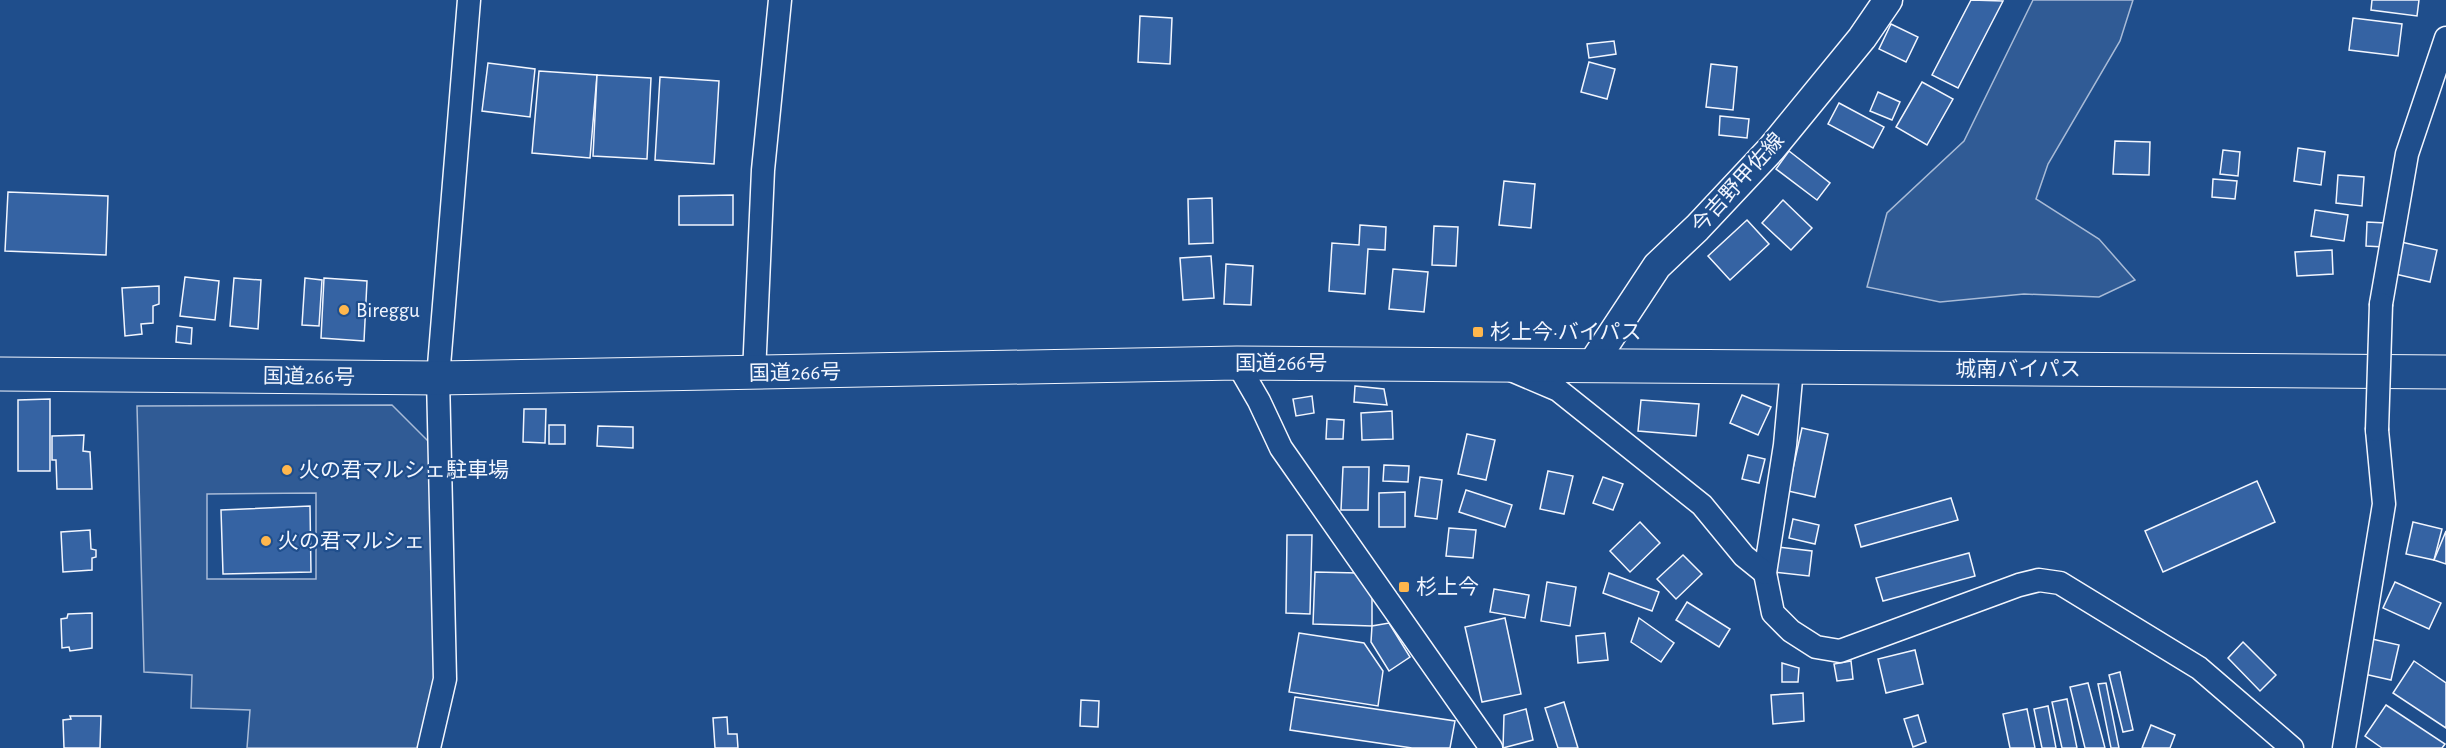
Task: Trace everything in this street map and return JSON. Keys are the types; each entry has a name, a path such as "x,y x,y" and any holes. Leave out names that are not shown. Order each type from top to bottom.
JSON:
{"highway":[{"name":"国道266号","path":"0,374 438,378 754,374 1237,363 1591,366"},
{"name":"城南バイパス","path":"1591,366 2446,372"}],"main road":[{"name":"今吉野甲佐線","path":"1591,366 1657,266 1697,228 1772,148 1862,38 1888,0"}],"street":[{"path":"429,748 446,679 438,378 469,0"},
{"path":"754,374 763,170 780,0"},
{"path":"2344,748 2384,504 2377,430 2381,304 2407,154 2446,38"},
{"path":"1237,363 1281,448 1491,748"},
{"path":"1497,364 1558,390 1702,505 1744,556 1765,573"},
{"path":"1792,368 1785,445 1765,573 1773,613 1791,631 1816,647 1840,651 2019,585 2039,579 2060,583 2199,668 2292,748"}],"shaded area":[{"path":"2033,0 2133,0 2120,41 2048,164 2036,199 2099,239 2135,280 2099,297 2024,294 1940,302 1867,287 1887,213 1964,141"},
{"path":"392,405 434,447 436,696 417,748 247,748 250,710 191,708 192,675 144,672 137,406","holes":["316,493 316,579 207,579 207,494"]}],"building":[{"path":"1971,0 2003,1 1958,88 1932,75"},
{"path":"2372,0 2419,0 2417,16 2371,10"},
{"path":"1140,16 1172,18 1170,64 1138,62"},
{"path":"2353,18 2402,24 2398,56 2349,50"},
{"path":"1891,24 1918,37 1906,62 1879,49"},
{"path":"1614,41 1616,54 1589,58 1587,44"},
{"path":"1589,62 1615,69 1607,99 1581,92"},
{"path":"488,63 535,69 530,117 482,111"},
{"path":"1711,64 1737,67 1733,110 1706,107"},
{"path":"539,71 597,75 590,158 532,153"},
{"path":"597,75 651,78 647,159 593,156"},
{"path":"660,77 719,81 714,164 655,160"},
{"path":"1922,82 1953,99 1927,145 1896,127"},
{"path":"1878,92 1900,102 1892,120 1870,111"},
{"path":"1839,103 1884,127 1873,148 1828,124"},
{"path":"1720,116 1749,119 1747,138 1719,135"},
{"path":"2115,141 2150,142 2149,175 2113,174"},
{"path":"2298,148 2325,152 2321,185 2294,181"},
{"path":"2223,150 2240,152 2238,176 2220,174"},
{"path":"1789,151 1830,183 1817,200 1776,169"},
{"path":"2338,175 2364,177 2362,206 2336,203"},
{"path":"2213,179 2237,181 2235,199 2212,197"},
{"path":"1504,181 1535,184 1531,228 1499,225"},
{"path":"8,192 108,196 106,255 5,251"},
{"path":"733,195 733,225 679,225 679,196"},
{"path":"1212,198 1213,243 1189,244 1188,199"},
{"path":"1783,200 1812,228 1791,250 1762,223"},
{"path":"2315,210 2348,215 2344,241 2311,236"},
{"path":"1747,220 1769,244 1730,280 1708,256"},
{"path":"2367,222 2386,223 2384,247 2366,246"},
{"path":"1360,225 1386,227 1385,250 1368,249 1365,294 1329,291 1332,243 1359,245"},
{"path":"1434,226 1458,227 1456,266 1432,265"},
{"path":"2401,242 2437,250 2430,282 2395,274"},
{"path":"2332,250 2333,274 2297,276 2295,252"},
{"path":"1211,256 1214,298 1183,300 1180,258"},
{"path":"1226,264 1253,266 1251,305 1224,304"},
{"path":"1393,269 1428,272 1424,312 1389,309"},
{"path":"185,277 219,281 215,320 180,316"},
{"path":"234,278 261,280 258,329 230,326"},
{"path":"305,278 322,280 319,326 302,325"},
{"name":"Bireggu","path":"324,278 367,281 364,341 321,338"},
{"path":"159,286 159,304 153,306 153,323 141,324 142,334 125,336 122,288"},
{"path":"177,326 192,328 191,344 176,342"},
{"path":"1355,386 1384,389 1387,405 1354,402"},
{"path":"1742,395 1771,407 1758,435 1730,423"},
{"path":"1312,396 1314,413 1296,416 1293,399"},
{"path":"50,399 50,471 18,471 18,400"},
{"path":"1641,400 1699,404 1696,436 1638,431"},
{"path":"524,409 546,409 545,443 523,442"},
{"path":"1392,411 1393,439 1362,440 1361,413"},
{"path":"1327,419 1344,420 1343,439 1326,439"},
{"path":"549,425 565,425 565,444 549,444"},
{"path":"598,426 633,427 633,448 597,446"},
{"path":"1802,428 1828,434 1815,497 1788,491"},
{"path":"1467,434 1495,440 1486,480 1458,474"},
{"path":"84,435 83,451 90,452 92,489 57,489 56,460 52,460 52,436"},
{"path":"1748,455 1765,459 1759,483 1742,479"},
{"path":"1384,465 1409,466 1408,482 1383,481"},
{"path":"1343,467 1369,467 1368,510 1341,510"},
{"path":"1548,471 1573,476 1564,514 1540,509"},
{"path":"1420,477 1442,480 1437,519 1415,516"},
{"path":"1603,477 1623,484 1613,510 1593,503"},
{"path":"2257,481 2275,522 2163,572 2145,531"},
{"path":"1466,490 1512,505 1505,527 1459,512"},
{"path":"1405,492 1405,527 1379,527 1379,493"},
{"path":"1951,498 1958,520 1861,547 1855,525"},
{"name":"火の君マルシェ","path":"310,506 311,572 223,574 221,510"},
{"path":"1793,519 1819,525 1815,544 1789,538"},
{"path":"1640,522 1660,543 1630,572 1610,551"},
{"path":"2413,522 2442,529 2434,560 2406,554"},
{"path":"1449,528 1476,530 1473,558 1446,556"},
{"path":"90,530 91,549 96,550 96,557 92,558 92,570 63,572 61,532"},
{"path":"2446,531 2446,564 2434,560"},
{"path":"1287,535 1312,535 1310,614 1286,613"},
{"path":"1777,547 1812,551 1809,576 1774,572"},
{"path":"1969,553 1975,576 1883,601 1876,578"},
{"path":"1683,555 1702,574 1676,599 1657,579"},
{"path":"1315,572 1358,573 1372,598 1372,626 1313,624"},
{"path":"1609,573 1659,592 1652,611 1603,593"},
{"path":"1547,582 1576,587 1570,626 1541,621"},
{"path":"2395,582 2441,603 2429,629 2383,608"},
{"path":"1494,589 1529,595 1525,618 1490,612"},
{"path":"1687,602 1730,629 1719,647 1676,620"},
{"path":"92,613 92,648 70,651 69,647 62,648 61,619 67,618 68,614"},
{"path":"1505,618 1521,694 1482,702 1465,627"},
{"path":"1639,618 1674,643 1661,662 1631,642"},
{"path":"1389,623 1410,657 1389,671 1371,642 1372,626"},
{"path":"1299,633 1364,643 1383,671 1378,706 1289,692"},
{"path":"1605,633 1608,660 1578,663 1576,636"},
{"path":"2372,639 2399,645 2391,680 2364,674"},
{"path":"2243,642 2276,675 2260,691 2228,658"},
{"path":"1915,650 1923,684 1886,693 1878,659"},
{"path":"1851,661 1853,679 1837,681 1834,664"},
{"path":"2414,661 2446,683 2446,728 2393,693"},
{"path":"1782,663 1799,668 1798,682 1782,682"},
{"path":"2120,672 2133,730 2123,732 2109,675"},
{"path":"2088,683 2105,748 2085,748 2070,687"},
{"path":"2106,683 2119,748 2111,748 2098,684"},
{"path":"1803,693 1804,721 1773,724 1771,695"},
{"path":"1295,697 1455,721 1450,748 1412,748 1290,730"},
{"path":"2067,699 2077,748 2062,748 2052,702"},
{"path":"1081,700 1099,701 1098,727 1080,726"},
{"path":"1564,702 1578,748 1558,748 1545,708"},
{"path":"2386,705 2445,744 2442,748 2382,748 2365,736"},
{"path":"2048,706 2056,748 2042,748 2034,709"},
{"path":"1526,709 1533,740 1503,748 1504,715"},
{"path":"2027,709 2035,748 2010,748 2003,714"},
{"path":"1918,715 1926,742 1913,747 1904,719"},
{"path":"70,716 101,716 100,748 64,748 63,720 71,719"},
{"path":"727,717 728,734 737,734 738,748 715,748 713,718"},
{"path":"2151,725 2175,735 2170,748 2142,748"}],"place":[{"name":"Bireggu","path":"344,310"},
{"name":"杉上今·バイパス","path":"1478,332"},
{"name":"火の君マルシェ駐車場","path":"287,470"},
{"name":"火の君マルシェ","path":"266,541"},
{"name":"杉上今","path":"1404,587"}]}
